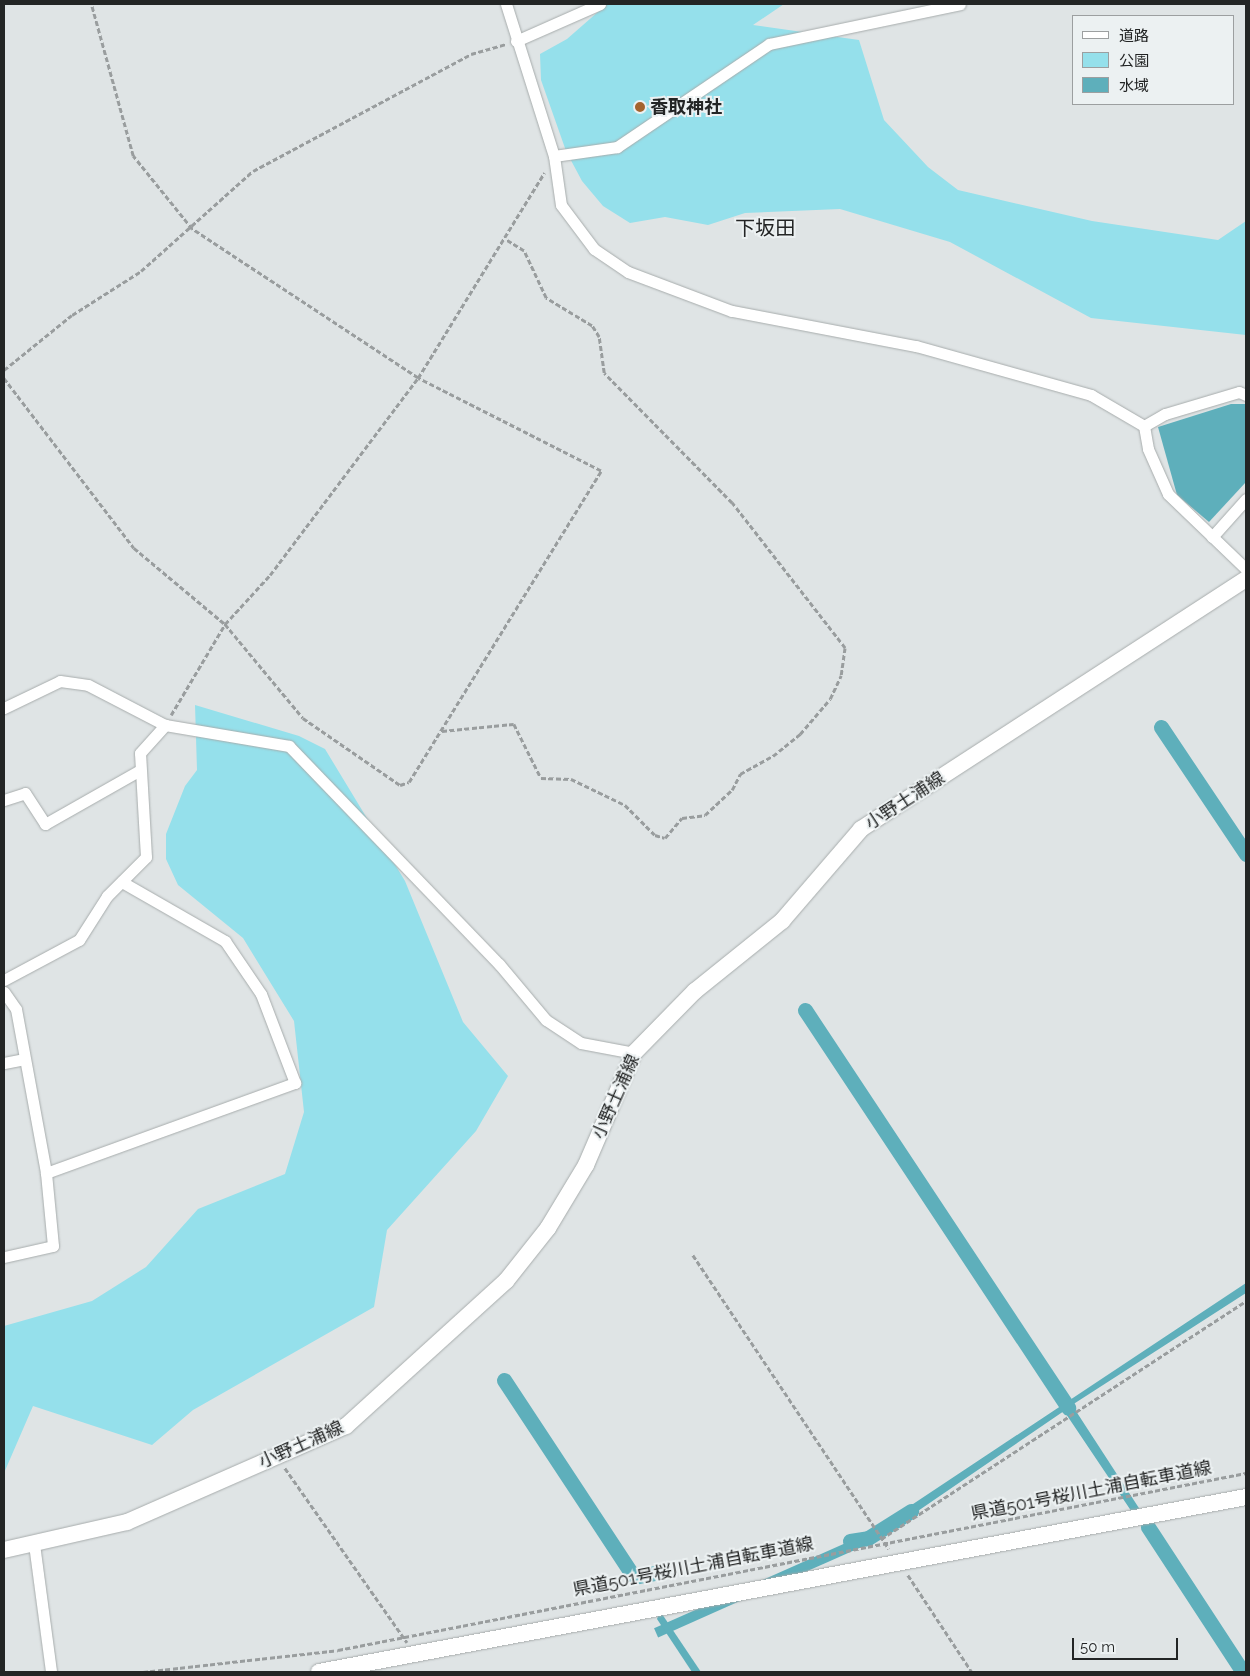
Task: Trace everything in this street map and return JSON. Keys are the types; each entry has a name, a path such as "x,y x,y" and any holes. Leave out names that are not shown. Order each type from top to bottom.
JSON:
{"main road":[{"name":"小野土浦線","path":"4,1550 127,1522 346,1426 506,1281 548,1228 586,1165 634,1053 695,991 782,921 861,829 1246,579"},
{"path":"320,1672 1246,1497"}],"street":[{"path":"506,4 516,41 554,156 561,205 594,250 628,272 732,311 916,346 1091,395 1144,426 1148,449 1168,494 1246,569"},
{"path":"516,41 600,4"},
{"path":"554,156 617,147 770,44 960,4"},
{"path":"1144,426 1165,414 1239,392 1246,395"},
{"path":"1212,537 1246,499"},
{"path":"4,708 60,681 96,689 165,724 289,746 499,964 546,1020 581,1043 634,1053"},
{"path":"4,980 79,940 107,896 146,857 140,770 144,745 165,724"},
{"path":"4,800 25,793 45,824 140,770"},
{"path":"46,1173 295,1084 261,994 225,942 122,882"},
{"path":"4,992 16,1009 46,1173 54,1246 4,1257"},
{"path":"4,1063 25,1059"},
{"path":"34,1544 50,1672"}],"path":[{"path":"4,378 134,548 226,624 303,718 400,785 410,782 601,471 418,378 192,229 133,156 91,4"},
{"path":"4,370 192,229 253,171 471,54 516,41"},
{"path":"165,724 226,624 270,576 418,378 505,239 554,156"},
{"path":"442,731 514,724 541,778 571,779 625,805 655,836 665,838 682,818 705,815 732,790 740,774 773,756 800,734 830,699 842,675 845,648 732,503 604,373 598,337 592,326 546,298 524,251 505,239"},
{"path":"693,1255 872,1528 885,1544"},
{"path":"881,1539 1246,1301"},
{"path":"277,1456 403,1634 415,1654"},
{"name":"県道501号桜川土浦自転車道線","path":"143,1672 338,1650 403,1634 885,1544 1246,1473"},
{"path":"901,1563 972,1672"}],"green space":[{"path":"607,4 784,4 753,25 859,40 884,120 928,167 958,190 1092,221 1218,240 1246,221 1246,335 1091,318 950,242 840,209 745,213 708,225 665,217 630,223 603,206 582,181 566,151 541,80 540,54 567,39"},
{"path":"195,705 299,736 325,749 405,881 463,1022 508,1076 476,1131 387,1230 374,1307 193,1410 152,1445 33,1406 4,1473 4,1326 92,1301 146,1267 198,1209 285,1174 304,1112 294,1021 243,938 178,885 166,859 166,834 185,786 197,770"}],"water":[{"path":"1231,404 1246,404 1246,482 1209,522 1177,495 1158,427"},
{"path":"1246,1283 1246,1293 1072,1405 1148,1522 1144,1530 1064,1411 896,1526 892,1518"},
{"path":"866,1534 870,1543 658,1637 654,1628"},
{"path":"660,1611 701,1672 692,1672 657,1619"}],"waterway":[{"path":"1161,727 1246,854"},
{"path":"805,1010 1068,1408"},
{"path":"504,1380 634,1577 654,1573"},
{"path":"850,1541 868,1538 911,1511"},
{"path":"1148,1527 1243,1672"}],"place":[{"name":"香取神社","path":"640,107"}],"district":[{"name":"下坂田","path":"765,228"}]}
